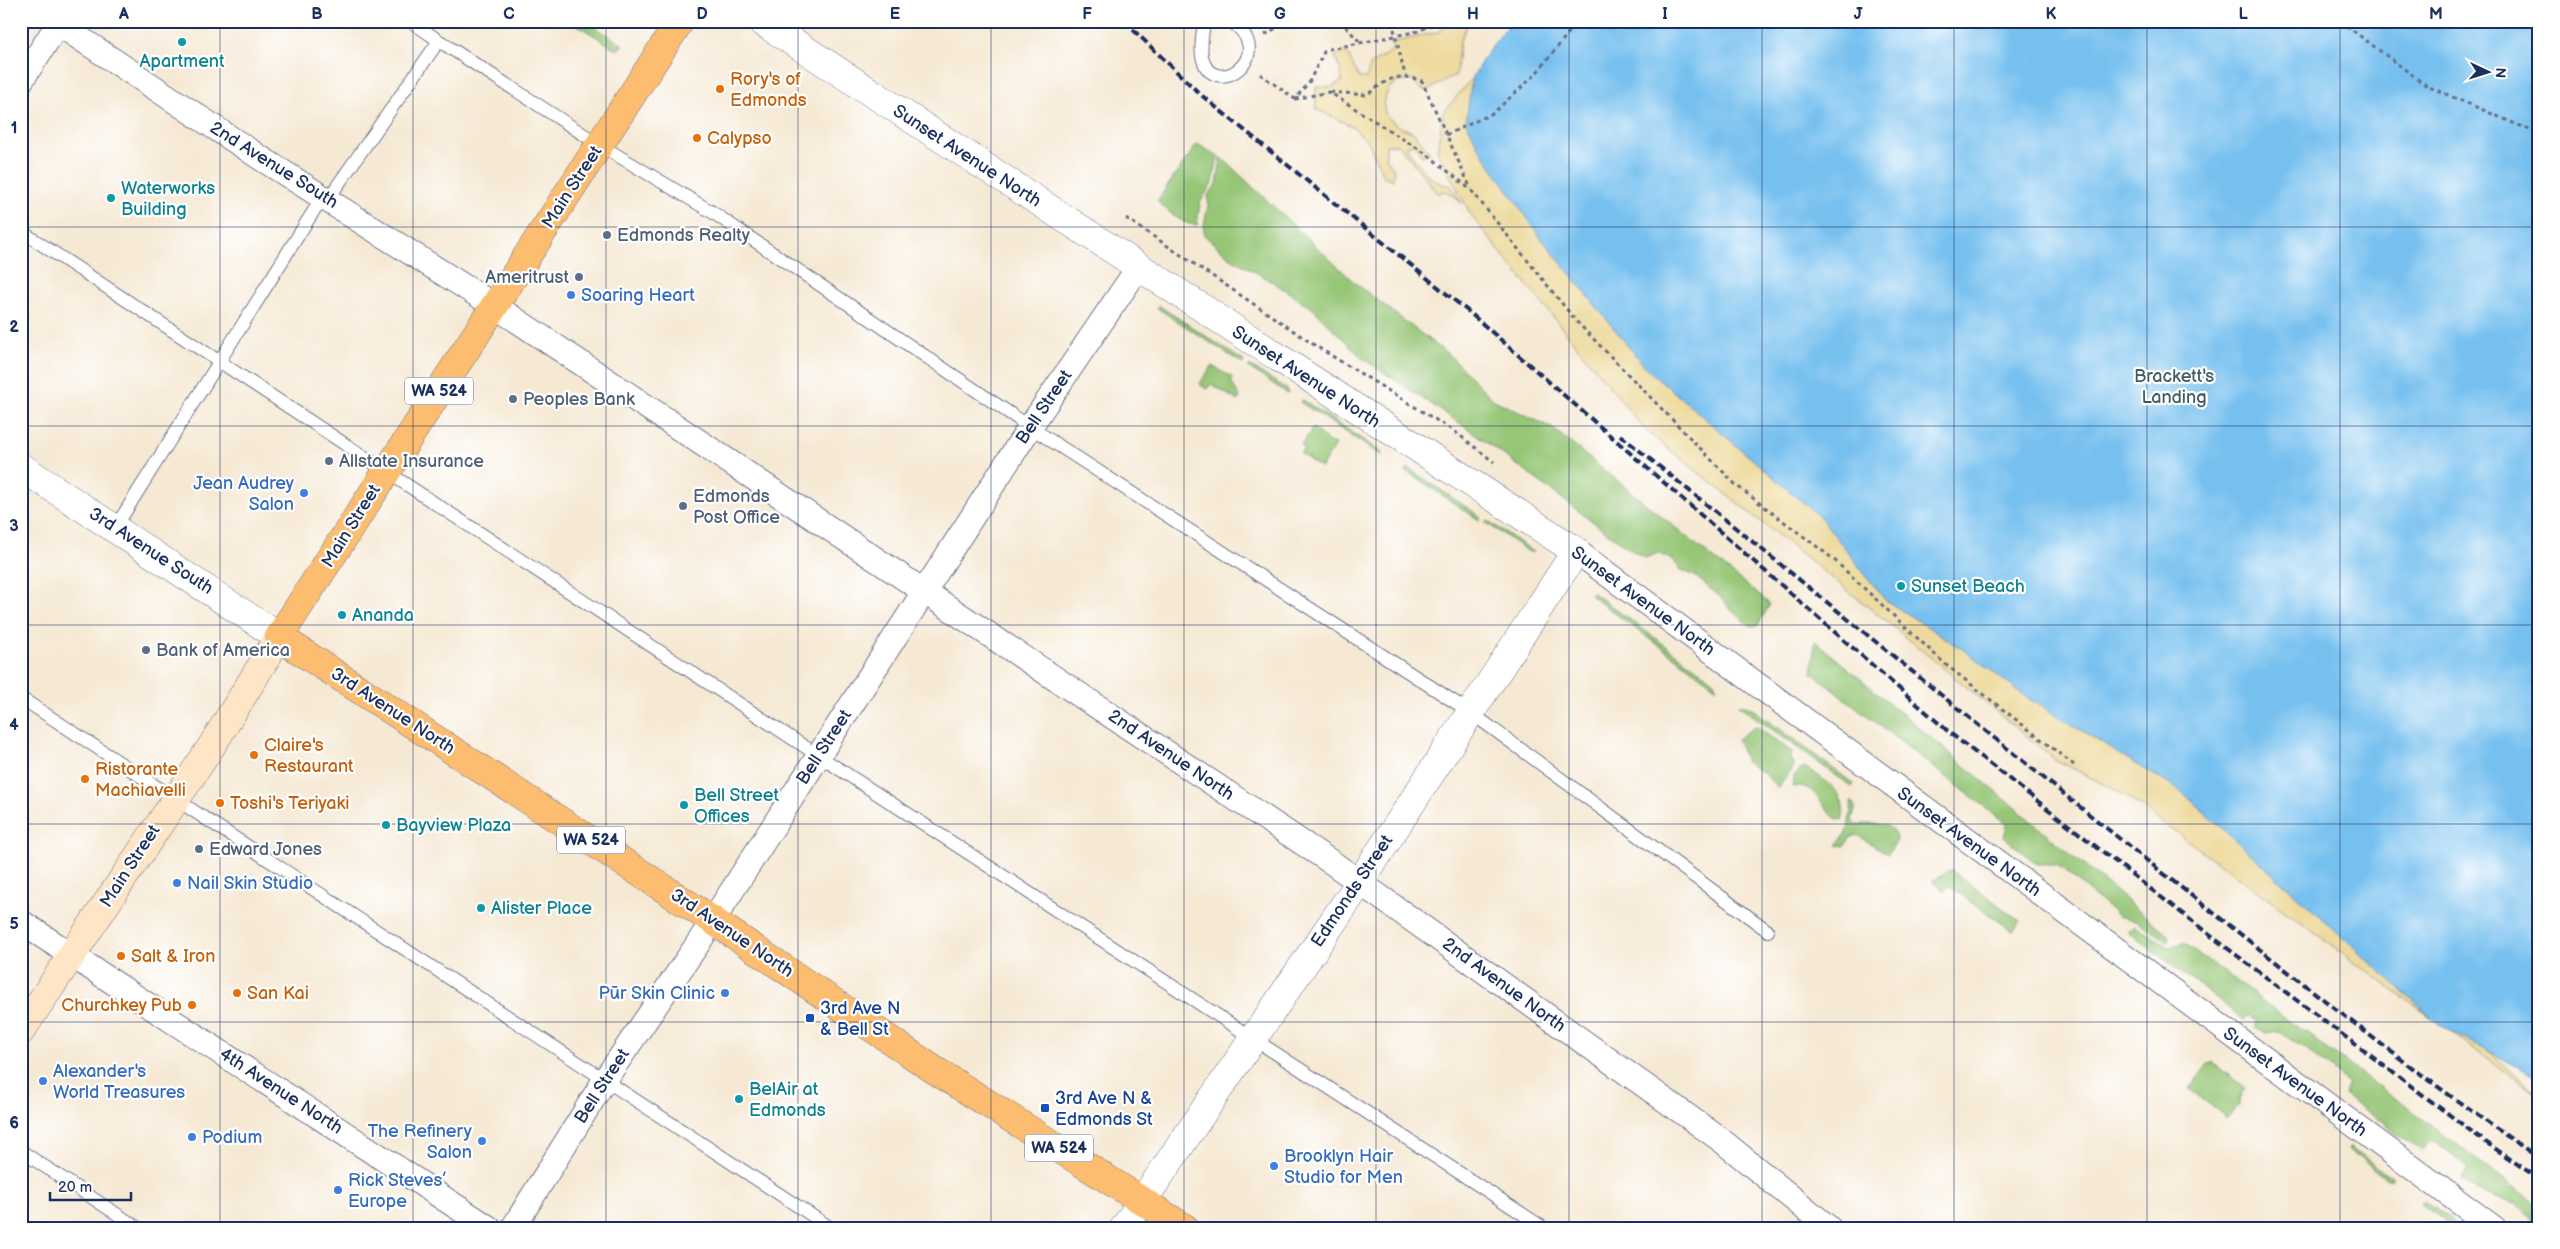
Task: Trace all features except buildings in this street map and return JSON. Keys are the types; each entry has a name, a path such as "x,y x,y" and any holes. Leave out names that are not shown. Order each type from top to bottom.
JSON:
{"main road":[{"name":"Main Street","path":"21,1032 175,798 211,747 385,472 680,21"},
{"name":"3rd Avenue North","path":"280,637 712,920 933,1068 1185,1228"}],"street":[{"name":"Sunset Avenue North","path":"761,21 1138,268 1576,551 2494,1228"},
{"path":"21,81 57,22"},
{"name":"2nd Avenue South","path":"57,22 325,198 495,306"},
{"name":"Bell Street","path":"513,1228 604,1081 712,920 1030,427 1138,268"},
{"name":"2nd Avenue North","path":"495,306 1360,882 1721,1140 1830,1228"},
{"name":"3rd Avenue South","path":"21,467 280,637"},
{"name":"Edmonds Street","path":"1124,1228 1360,882 1576,551"},
{"name":"4th Avenue North","path":"21,922 489,1228"}],"lane":[{"path":"410,21 600,145 712,212 1030,427 1470,712 1768,931"},
{"path":"1204,21 1202,54 1208,68 1222,76 1237,72 1247,61 1247,38 1242,30 1230,21"},
{"path":"115,528 325,198 436,45 441,42"},
{"path":"21,231 385,472 1544,1228"},
{"path":"21,698 831,1228"},
{"path":"21,1151 138,1228"}],"path":[{"path":"1340,21 1361,44"},
{"path":"1392,21 1405,76"},
{"path":"1295,99 1309,82 1324,50 1419,32 1439,21"},
{"path":"1446,135 1493,113 1535,75 1578,21"},
{"path":"2340,21 2427,86 2539,134"},
{"path":"1237,72 1262,74 1295,99 1329,92 1367,95 1386,80 1405,76 1422,82 1471,190"},
{"path":"1329,92 1428,155 1471,190 1576,320 1737,486 1832,558 1945,664 2074,765"}],"green space":[{"path":"571,21 586,21 623,45 617,50"},
{"path":"1197,144 1218,156 1213,182 1200,202 1197,225 1181,220 1157,201"},
{"path":"1221,157 1355,283 1449,355 1494,400 1552,428 1770,604 1758,625 1751,626 1695,576 1681,570 1673,560 1658,553 1645,558 1631,550 1470,430 1362,358 1312,308 1273,282 1229,257 1204,235 1208,195 1217,184"},
{"path":"1158,305 1244,361 1243,364 1157,308"},
{"path":"1212,366 1233,378 1231,382 1240,397 1238,401 1211,384 1207,389 1199,384"},
{"path":"1250,366 1287,389 1288,394 1248,367"},
{"path":"1303,400 1381,452 1382,456 1300,402"},
{"path":"1313,428 1329,442 1336,444 1321,468 1301,454 1304,447 1301,445"},
{"path":"1408,468 1481,517 1479,520 1406,471"},
{"path":"1487,520 1534,552 1529,552 1485,522"},
{"path":"1592,592 1714,681 1717,688 1590,595"},
{"path":"1815,641 2169,936 2168,941 2137,921 2118,916 2057,864 2037,864 2004,837 2007,824 1812,673"},
{"path":"1738,705 1747,705 1854,784 1852,787"},
{"path":"1756,726 1792,752 1790,758 1794,766 1778,788 1762,772 1746,762 1737,739"},
{"path":"1805,767 1827,782 1839,795 1842,802 1842,820 1830,813 1808,789 1801,786 1792,787 1795,774"},
{"path":"1852,801 1856,806 1852,820 1855,824 1881,824 1892,829 1896,842 1888,854 1857,835 1849,838 1844,847 1837,845 1848,830"},
{"path":"1951,870 2020,921 2013,931 1949,886 1945,891 1932,881"},
{"path":"2134,925 2169,947 2183,943 2539,1205 2539,1224 2515,1204 2485,1195 2461,1180 2468,1169 2433,1140 2422,1151 2343,1094 2348,1083 2313,1054 2279,1032 2267,1034 2255,1028 2257,1022 2249,1015 2244,1020 2127,931"},
{"path":"2213,1063 2245,1088 2239,1099 2239,1105 2226,1119 2189,1089 2208,1064"},
{"path":"2349,1147 2392,1177 2390,1180 2347,1149"},
{"path":"2424,1200 2462,1228 2454,1228 2421,1203"}],"sand":[{"path":"1384,21 1428,21 1385,31"},
{"path":"1456,21 1469,21 1460,41 1456,75 1426,91 1419,88 1411,80 1397,82 1389,88 1383,103 1386,116 1398,126 1413,132 1430,153 1422,156 1415,143 1406,147 1420,166 1436,181 1451,186 1462,204 1452,194 1444,191 1438,194 1398,144 1386,145 1386,158 1394,170 1393,180 1383,176 1369,143 1353,127 1316,109 1316,87 1332,87 1342,81 1341,71 1335,57 1346,51 1359,78 1366,78 1371,64 1393,50 1391,43 1438,32"},
{"name":"Sunset Beach","path":"1503,49 2162,759 2539,1096 2125,795 2054,759 1885,620 1645,430 1472,217 1437,151 1443,113 1472,78"}],"water":[{"name":"Brackett's Landing","path":"1511,21 2539,21 2539,1078 2441,1026 2182,792 2026,697 1961,648 1885,600 1822,519 1646,368 1541,238 1479,148 1466,122 1472,78 1485,56"}],"railway":[{"path":"1124,21 1201,95 1469,312 1950,733 2215,939 2487,1143 2539,1179"},
{"path":"1620,435 2076,804 2305,985 2421,1074 2539,1158"}],"place":[{"name":"Apartment","path":"182,42"},
{"name":"Rory's of Edmonds","path":"720,89"},
{"name":"Calypso","path":"697,138"},
{"name":"Waterworks Building","path":"111,198"},
{"name":"Edmonds Realty","path":"607,235"},
{"name":"Ameritrust","path":"579,277"},
{"name":"Soaring Heart","path":"571,295"},
{"name":"Peoples Bank","path":"513,399"},
{"name":"Allstate Insurance","path":"329,461"},
{"name":"Jean Audrey Salon","path":"304,493"},
{"name":"Edmonds Post Office","path":"683,506"},
{"name":"Sunset Beach","path":"1901,586"},
{"name":"Ananda","path":"342,615"},
{"name":"Bank of America","path":"146,650"},
{"name":"Claire's Restaurant","path":"254,755"},
{"name":"Ristorante Machiavelli","path":"85,779"},
{"name":"Toshi's Teriyaki","path":"220,803"},
{"name":"Bell Street Offices","path":"684,805"},
{"name":"Bayview Plaza","path":"386,825"},
{"name":"Edward Jones","path":"199,849"},
{"name":"Nail Skin Studio","path":"177,883"},
{"name":"Alister Place","path":"481,908"},
{"name":"Salt & Iron","path":"121,956"},
{"name":"San Kai","path":"237,993"},
{"name":"Pūr Skin Clinic","path":"725,993"},
{"name":"Churchkey Pub","path":"192,1005"},
{"name":"3rd Ave N & Bell St","path":"810,1018"},
{"name":"Alexander's World Treasures","path":"43,1081"},
{"name":"BelAir at Edmonds","path":"739,1099"},
{"name":"3rd Ave N & Edmonds St","path":"1045,1108"},
{"name":"Podium","path":"192,1137"},
{"name":"The Refinery Salon","path":"482,1141"},
{"name":"Brooklyn Hair Studio for Men","path":"1274,1166"},
{"name":"Rick Steves’ Europe","path":"338,1190"}]}
